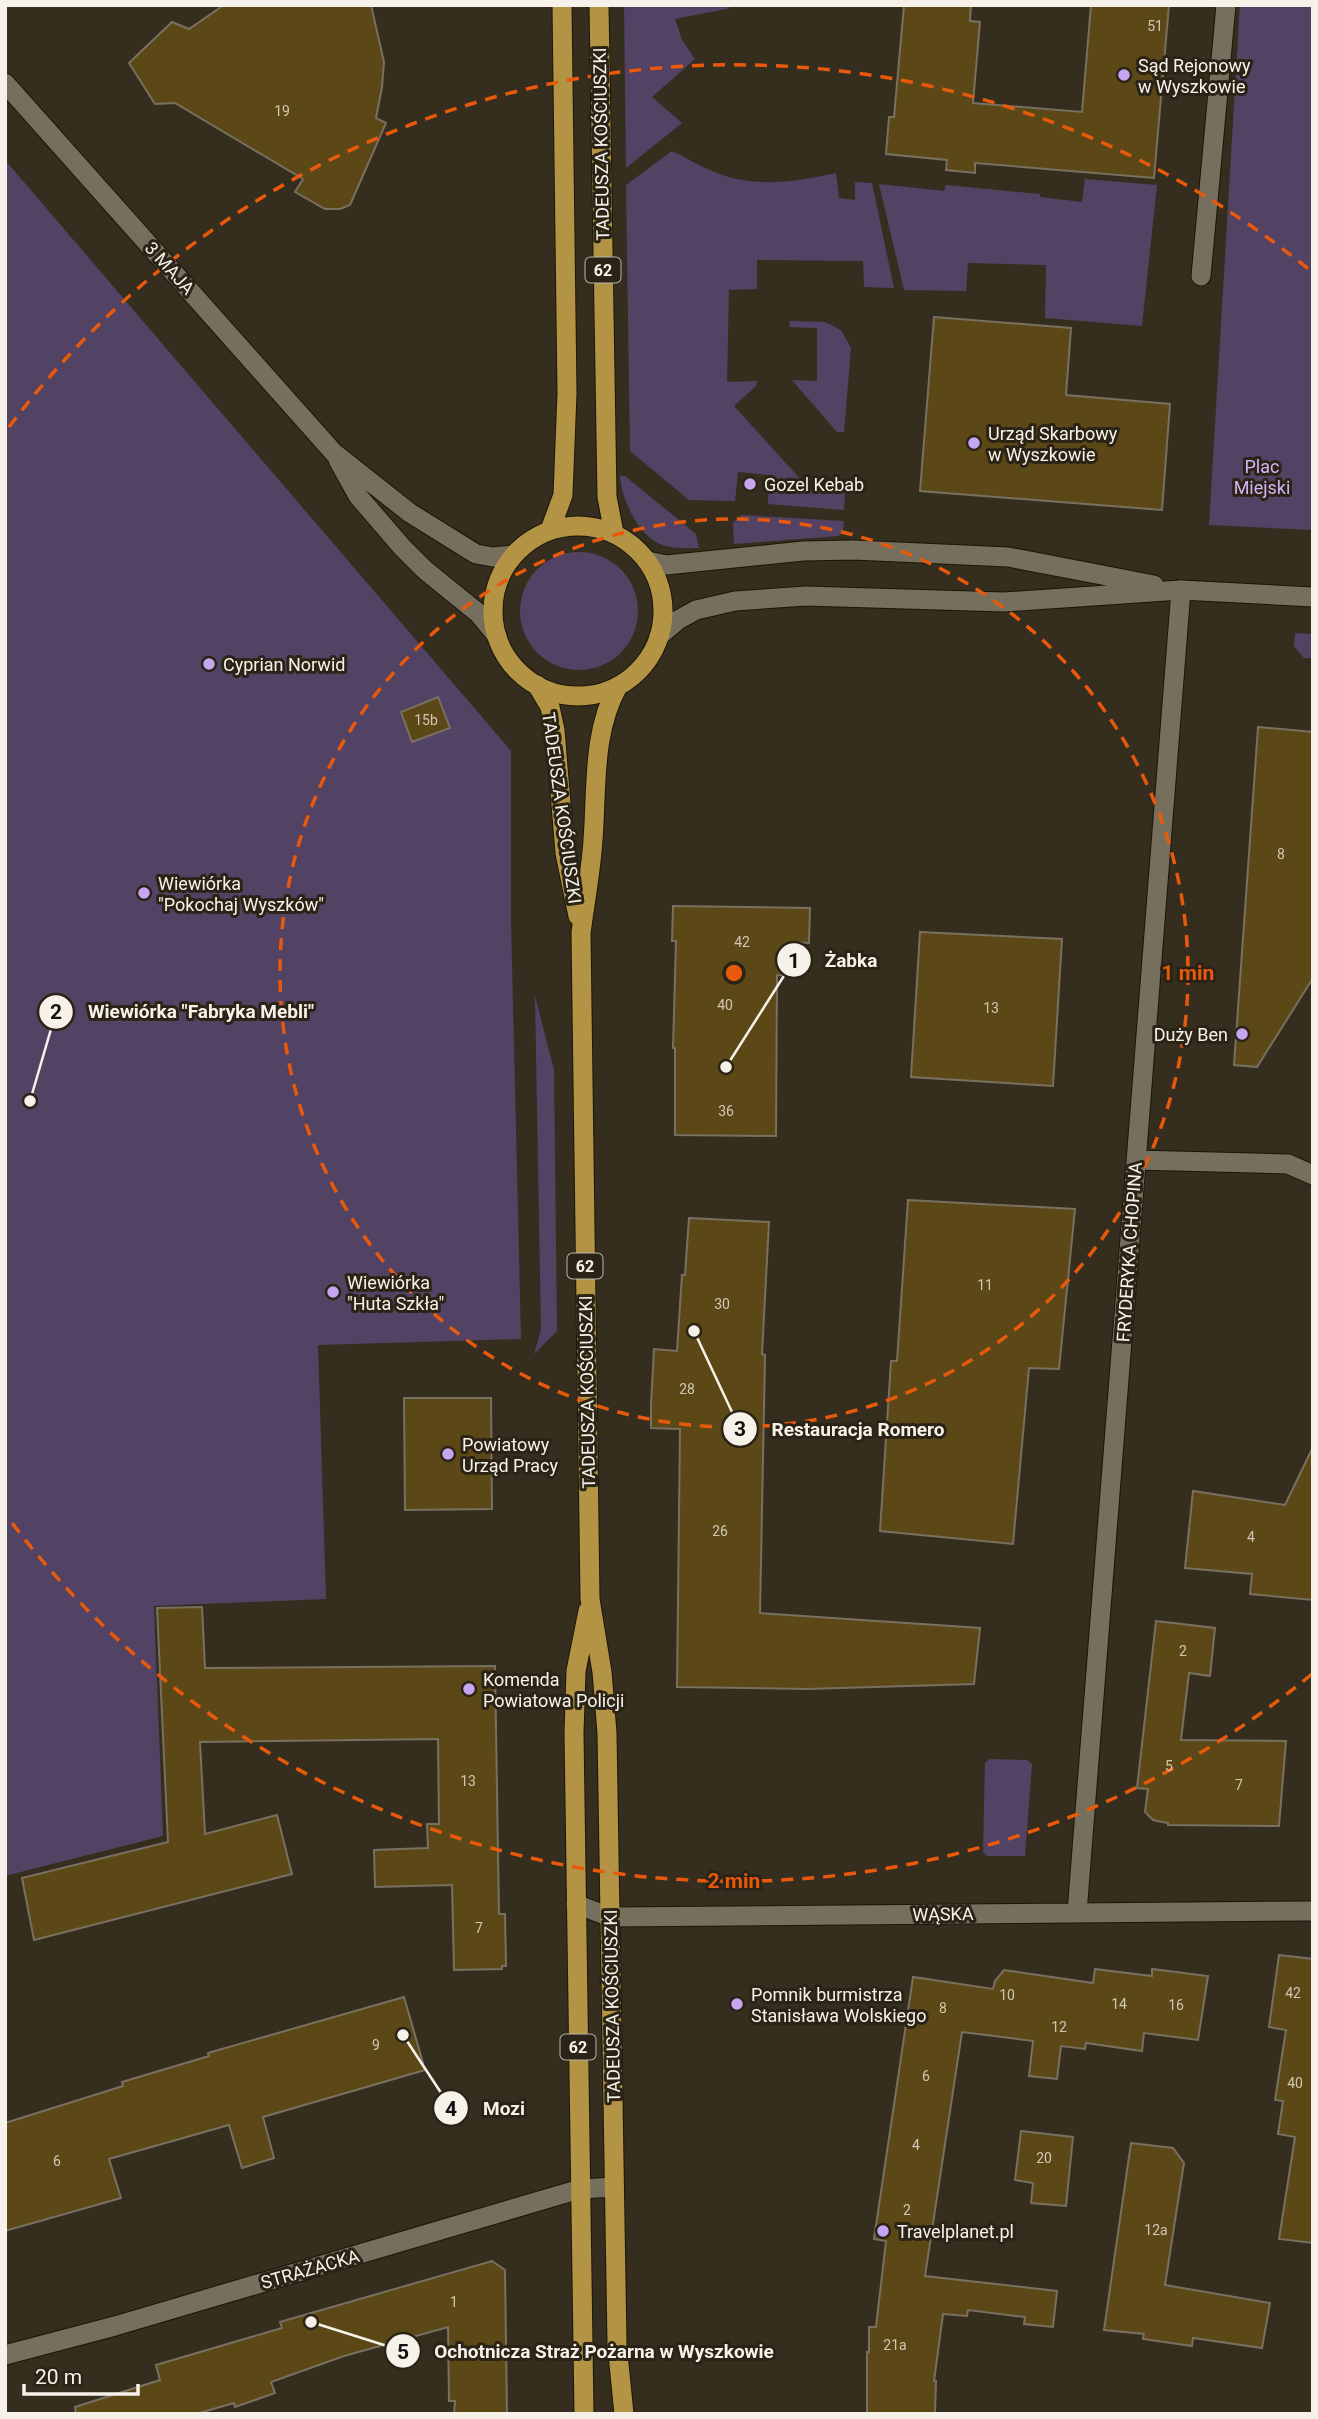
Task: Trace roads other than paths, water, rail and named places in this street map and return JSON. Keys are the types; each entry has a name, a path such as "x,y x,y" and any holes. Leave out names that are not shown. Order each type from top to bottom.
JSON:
{"main road":[{"name":"TADEUSZA KOŚCIUSZKI","path":"550,530 563,495 567,405 562,5"},
{"name":"TADEUSZA KOŚCIUSZKI","path":"599,5 607,497 614,533"},
{"path":"571,526 593,527 614,533 632,544 648,561 659,584 664,610 659,636 651,656 637,673 618,686 599,693 578,696 557,693 537,685 520,673 506,656 497,636 493,615 495,594 502,573 513,555 530,540 550,530 571,526"},
{"name":"TADEUSZA KOŚCIUSZKI","path":"537,685 550,707 555,730 565,853 581,933"},
{"name":"TADEUSZA KOŚCIUSZKI","path":"618,686 607,706 601,729 593,844 581,933 590,1599 602,1672 607,1733 617,2344 624,2414"},
{"name":"TADEUSZA KOŚCIUSZKI","path":"584,2414 574,1733 576,1671 590,1599"}],"street":[{"path":"1201,276 1226,5"},
{"name":"3 MAJA","path":"5,83 334,453 410,513 476,554 493,557 513,555"},
{"name":"3 MAJA","path":"334,453 358,496 402,547 425,570 478,613 497,636"},
{"path":"648,561 666,565 803,551 855,550 1008,557 1181,590"},
{"path":"659,636 678,620 696,610 735,601 806,596 1004,602 1181,590 1313,597"},
{"name":"FRYDERYKA CHOPINA","path":"1077,1913 1181,590"},
{"path":"1136,1160 1288,1164 1313,1175"},
{"name":"WĄSKA","path":"576,1904 610,1917 1313,1911"},
{"name":"STRAŻACKA","path":"5,2355 115,2326 580,2189 614,2187"}],"place":[{"name":"Sąd Rejonowy w Wyszkowie","path":"1124,75"},
{"name":"Urząd Skarbowy w Wyszkowie","path":"974,443"},
{"name":"Gozel Kebab","path":"750,484"},
{"name":"Cyprian Norwid","path":"209,664"},
{"name":"Wiewiórka \"Pokochaj Wyszków\"","path":"144,893"},
{"name":"Duży Ben","path":"1242,1034"},
{"name":"Żabka","path":"726,1067"},
{"name":"Wiewiórka \"Fabryka Mebli\"","path":"30,1101"},
{"name":"Wiewiórka \"Huta Szkła\"","path":"333,1292"},
{"name":"Restauracja Romero","path":"694,1331"},
{"name":"Powiatowy Urząd Pracy","path":"448,1454"},
{"name":"Komenda Powiatowa Policji","path":"469,1689"},
{"name":"Pomnik burmistrza Stanisława Wolskiego","path":"737,2004"},
{"name":"Mozi","path":"403,2035"},
{"name":"Travelplanet.pl","path":"883,2231"},
{"name":"Ochotnicza Straż Pożarna w Wyszkowie","path":"311,2322"}],"park label":[{"name":"Plac Miejski","path":"1262,476"}]}
